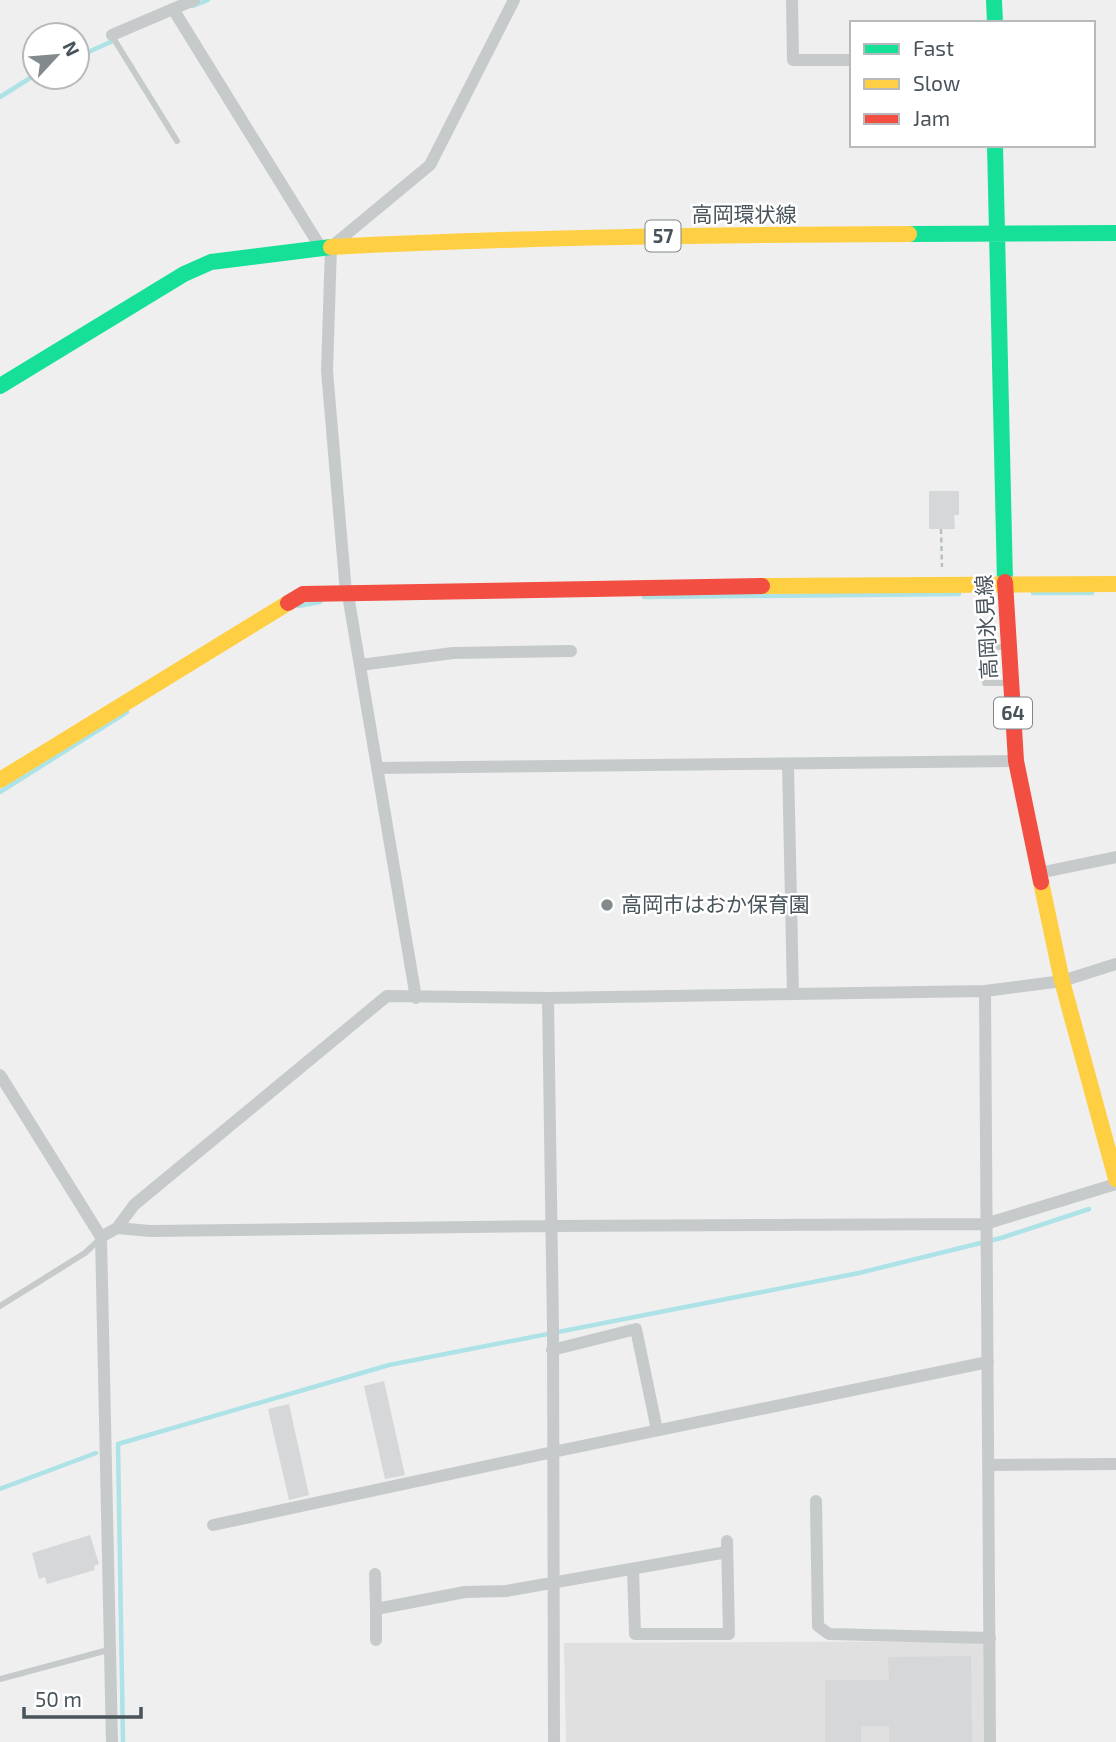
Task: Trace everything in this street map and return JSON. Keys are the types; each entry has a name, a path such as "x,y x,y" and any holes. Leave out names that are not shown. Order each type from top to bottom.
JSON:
{"main road":[{"path":"995,0 995,21"},
{"name":"高岡氷見線","path":"995,147 1004,584 1016,761 1062,981 1116,1181"},
{"name":"高岡環状線","path":"0,386 184,274 211,262 326,248 485,239 1116,233"},
{"path":"0,780 303,594 914,581 942,584 1116,584"}],"street":[{"path":"114,39 175,12 194,0"},
{"path":"326,248 430,165 514,0"},
{"path":"792,0 793,60 850,60"},
{"path":"175,12 326,248 327,371 347,594 416,998"},
{"path":"360,665 453,653 571,651"},
{"path":"377,768 1016,761"},
{"path":"788,764 793,994"},
{"path":"1038,873 1116,857"},
{"path":"101,1237 117,1228 134,1205 387,996 548,998 985,991 1062,981 1116,964"},
{"path":"985,991 990,1742"},
{"path":"548,998 553,1328 554,1742"},
{"path":"0,1075 101,1237 104,1478 112,1742"},
{"path":"117,1228 150,1231 551,1226 985,1230 1116,1181"},
{"path":"552,1347 636,1329 657,1430"},
{"path":"213,1525 553,1451 988,1362"},
{"path":"990,1465 1116,1464"},
{"path":"816,1501 818,1626 829,1634 989,1638"},
{"path":"376,1609 465,1592 506,1591 633,1569 727,1547 729,1633 635,1634 633,1569"},
{"path":"375,1574 376,1640"}],"lane":[{"path":"114,39 177,141"},
{"path":"984,647 1008,647"},
{"path":"985,683 1011,683"},
{"path":"0,1304 85,1253 101,1237"},
{"path":"0,1679 108,1650"}],"path":[{"path":"941,529 942,584"}],"shaded area":[{"path":"984,1641 984,1742 566,1742 564,1643"}],"building":[{"path":"929,491 959,491 959,515 954,515 955,529 929,529"},
{"path":"384,1381 405,1475 385,1479 364,1386"},
{"path":"289,1404 309,1495 289,1500 268,1409"},
{"path":"90,1535 99,1564 94,1566 95,1570 47,1584 45,1577 39,1579 32,1553"},
{"path":"971,1656 972,1742 889,1742 889,1726 861,1726 861,1742 825,1742 825,1680 889,1680 888,1657"}],"waterway":[{"path":"193,6 208,0"},
{"path":"91,51 115,40"},
{"path":"0,97 21,84"},
{"path":"1033,593 1092,593"},
{"path":"644,597 959,594"},
{"path":"298,606 320,602"},
{"path":"0,792 127,712"},
{"path":"123,1742 118,1444 389,1365 859,1273 1001,1238 1089,1209"},
{"path":"0,1489 96,1453"}],"traffic: fast":[{"path":"994,0 995,21"},
{"path":"995,147 1005,582"},
{"path":"909,234 1116,233"},
{"path":"0,386 184,274 211,262 331,247"}],"traffic: slow":[{"path":"331,247 620,237 909,234"},
{"path":"762,586 1116,584"},
{"path":"0,780 288,603"},
{"path":"1041,882 1062,981 1116,1179"}],"traffic: jam":[{"path":"1005,582 1016,761 1041,882"},
{"path":"288,603 303,594 762,586"}],"place":[{"name":"高岡市はおか保育園","path":"607,905"}]}
